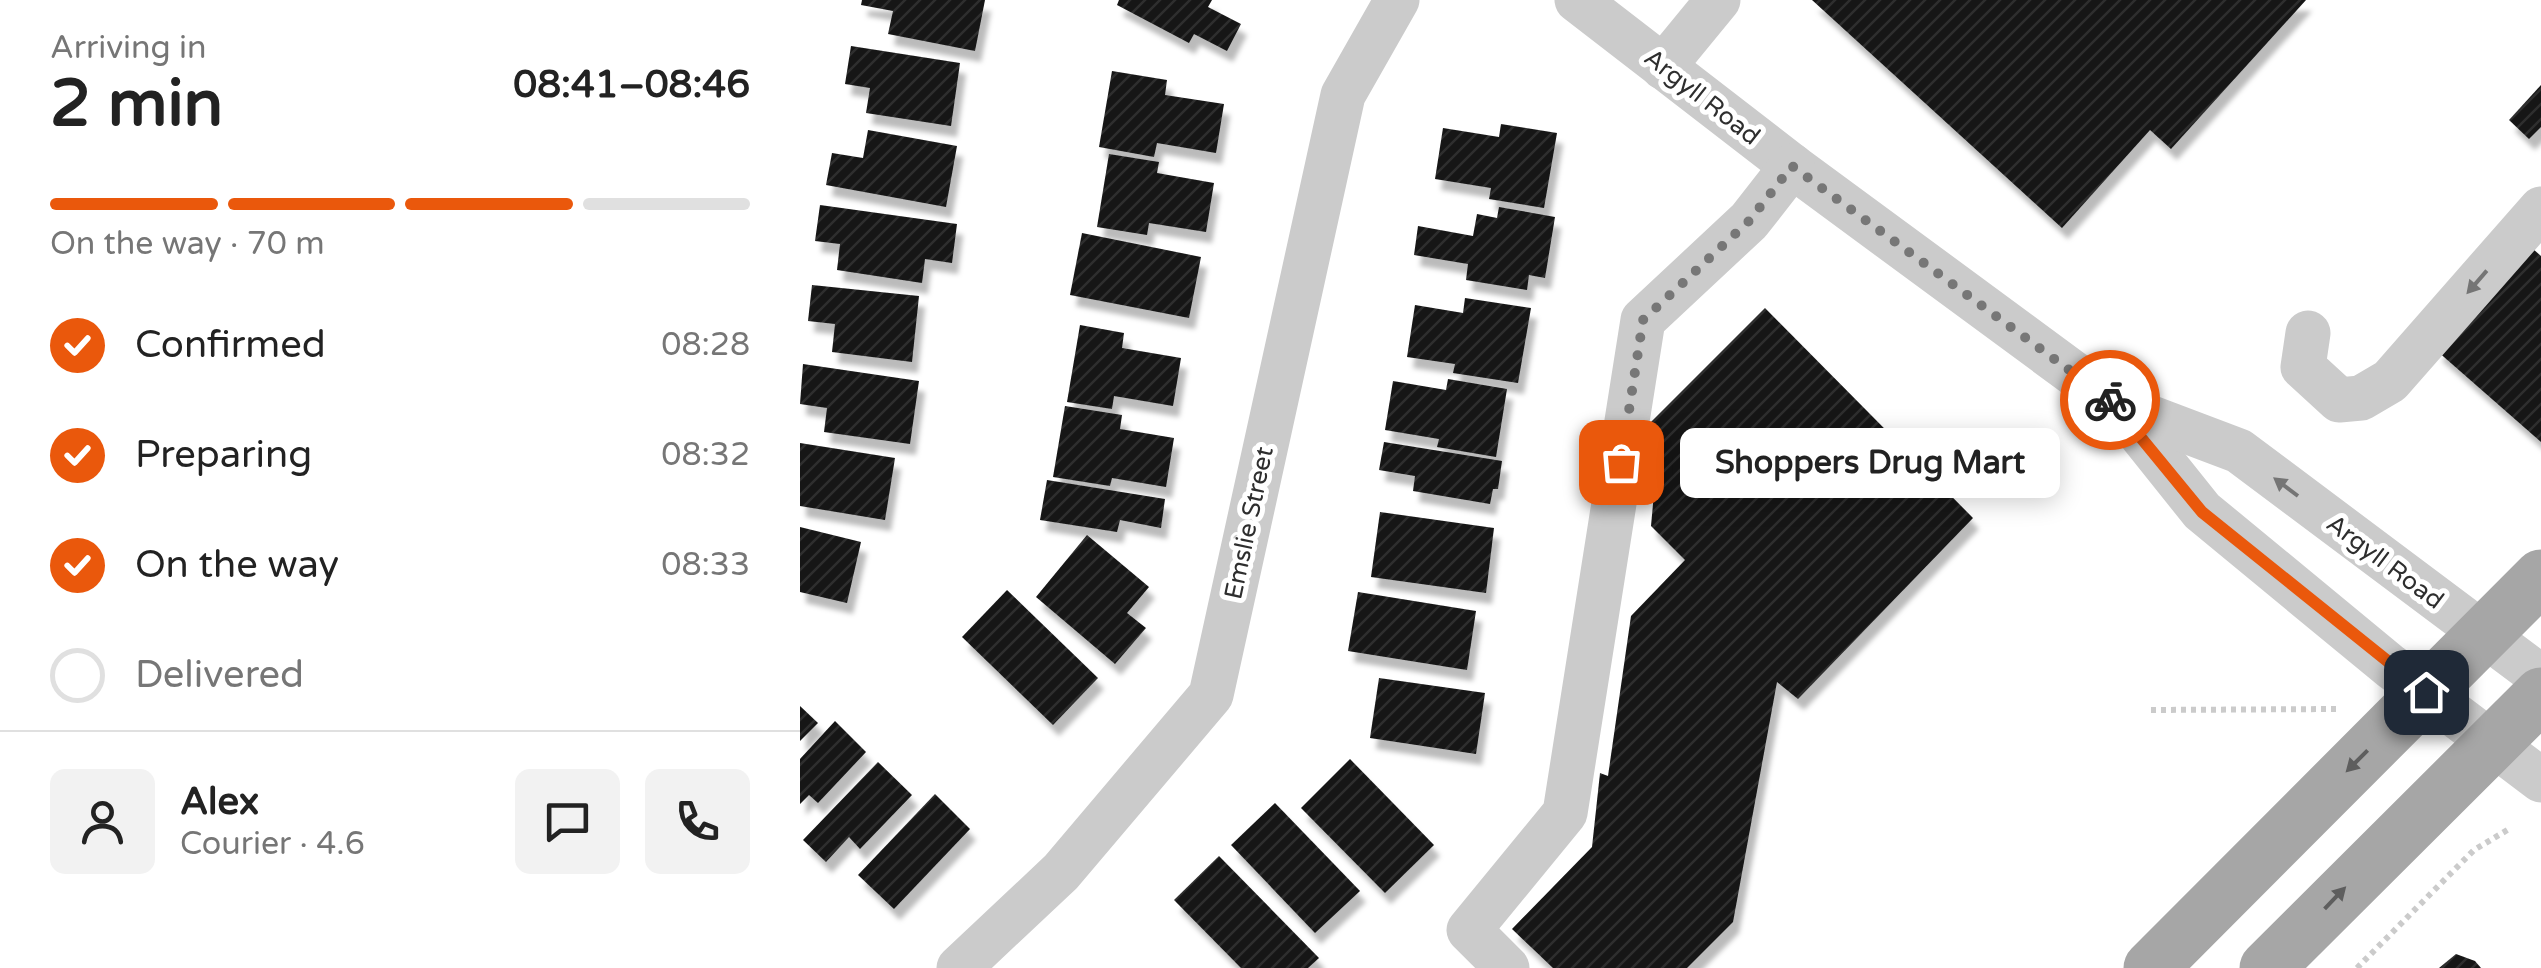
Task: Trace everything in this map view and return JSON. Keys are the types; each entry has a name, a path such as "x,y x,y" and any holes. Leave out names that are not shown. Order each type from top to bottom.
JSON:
{"main road":[{"path":"2152,968 2541,576"},
{"path":"2267,968 2541,695"}],"street":[{"name":"Emslie Street","path":"960,968 1061,872 1211,695 1343,95 1396,0"},
{"name":"Argyll Road","path":"1576,0 1792,166 2118,406 2202,512 2541,780"},
{"path":"1664,67 1718,0"},
{"path":"1508,968 1469,930 1565,813 1643,320 1749,221 1792,166"},
{"path":"2308,332 2302,368 2339,400 2362,398 2390,381 2541,209"},
{"name":"Argyll Road","path":"2118,406 2239,451 2541,676"}],"path":[{"path":"2151,710 2338,709"},
{"path":"2357,968 2474,850 2509,829"}],"building":[{"path":"862,0 985,0 975,51 888,34 893,11 861,5"},
{"path":"1119,0 1212,0 1208,7 1241,24 1227,51 1194,34 1189,43 1117,5"},
{"path":"1812,0 2306,0 2171,149 2150,130 2062,228"},
{"path":"851,46 960,63 951,126 866,113 870,88 845,84"},
{"path":"1112,71 1167,80 1165,95 1224,104 1216,153 1157,143 1154,157 1099,147"},
{"path":"2541,85 2541,127 2529,139 2509,120"},
{"path":"1501,124 1557,133 1544,208 1489,199 1491,188 1435,179 1443,128 1499,137"},
{"path":"868,130 957,146 946,207 826,185 832,153 863,158"},
{"path":"1109,154 1159,162 1157,173 1214,183 1206,232 1149,223 1147,235 1097,227"},
{"path":"820,205 957,224 952,263 925,259 922,283 837,270 840,244 815,241"},
{"path":"1499,207 1555,217 1545,278 1529,275 1527,290 1466,280 1468,264 1414,255 1418,226 1473,236 1477,214 1497,218"},
{"path":"1082,233 1201,257 1189,318 1070,295"},
{"path":"2525,242 2541,256 2541,442 2436,350"},
{"path":"812,285 919,296 912,362 832,352 835,324 808,321"},
{"path":"1465,298 1531,308 1518,383 1453,373 1455,364 1407,357 1415,305 1463,313"},
{"path":"1765,308 1973,518 1798,699 1777,682 1733,922 1687,968 1553,968 1512,929 1592,847 1600,773 1608,776 1631,616 1685,560 1651,526 1655,482 1624,476 1628,445"},
{"path":"1080,325 1124,333 1122,348 1181,358 1173,406 1114,396 1112,409 1067,402"},
{"path":"803,364 919,381 910,444 824,432 827,408 800,404"},
{"path":"1448,379 1507,389 1496,457 1437,447 1439,439 1385,430 1393,381 1446,390"},
{"path":"1065,406 1122,415 1120,429 1174,438 1166,487 1112,478 1110,486 1053,477"},
{"path":"1384,442 1502,461 1498,489 1493,489 1490,504 1413,491 1415,476 1379,470"},
{"path":"800,443 895,458 885,520 800,506"},
{"path":"1047,480 1165,499 1161,528 1120,520 1117,532 1040,520"},
{"path":"1380,512 1494,528 1486,593 1371,577"},
{"path":"800,527 861,542 847,603 800,592"},
{"path":"1087,535 1149,587 1127,613 1146,628 1115,664 1036,597"},
{"path":"1007,590 1098,678 1053,725 962,637"},
{"path":"1358,592 1476,611 1467,670 1348,651"},
{"path":"1379,678 1485,693 1476,754 1370,738"},
{"path":"800,706 818,723 800,741"},
{"path":"835,721 866,752 818,803 809,795 800,804 800,759"},
{"path":"1350,759 1434,845 1385,893 1301,808"},
{"path":"878,762 912,795 860,849 849,837 826,862 803,840"},
{"path":"935,794 970,829 894,909 858,875"},
{"path":"1275,803 1360,891 1315,933 1231,845"},
{"path":"1219,856 1319,958 1308,968 1241,968 1174,900"},
{"path":"2456,954 2475,961 2481,968 2439,968"}],"way so far":[{"path":"1621,462 1643,320 1749,221 1792,166 2110,400"}],"place":[{"name":"Shoppers Drug Mart","path":"1621,462"}],"route":[{"path":"2110,400 2202,512 2426,692"}]}
